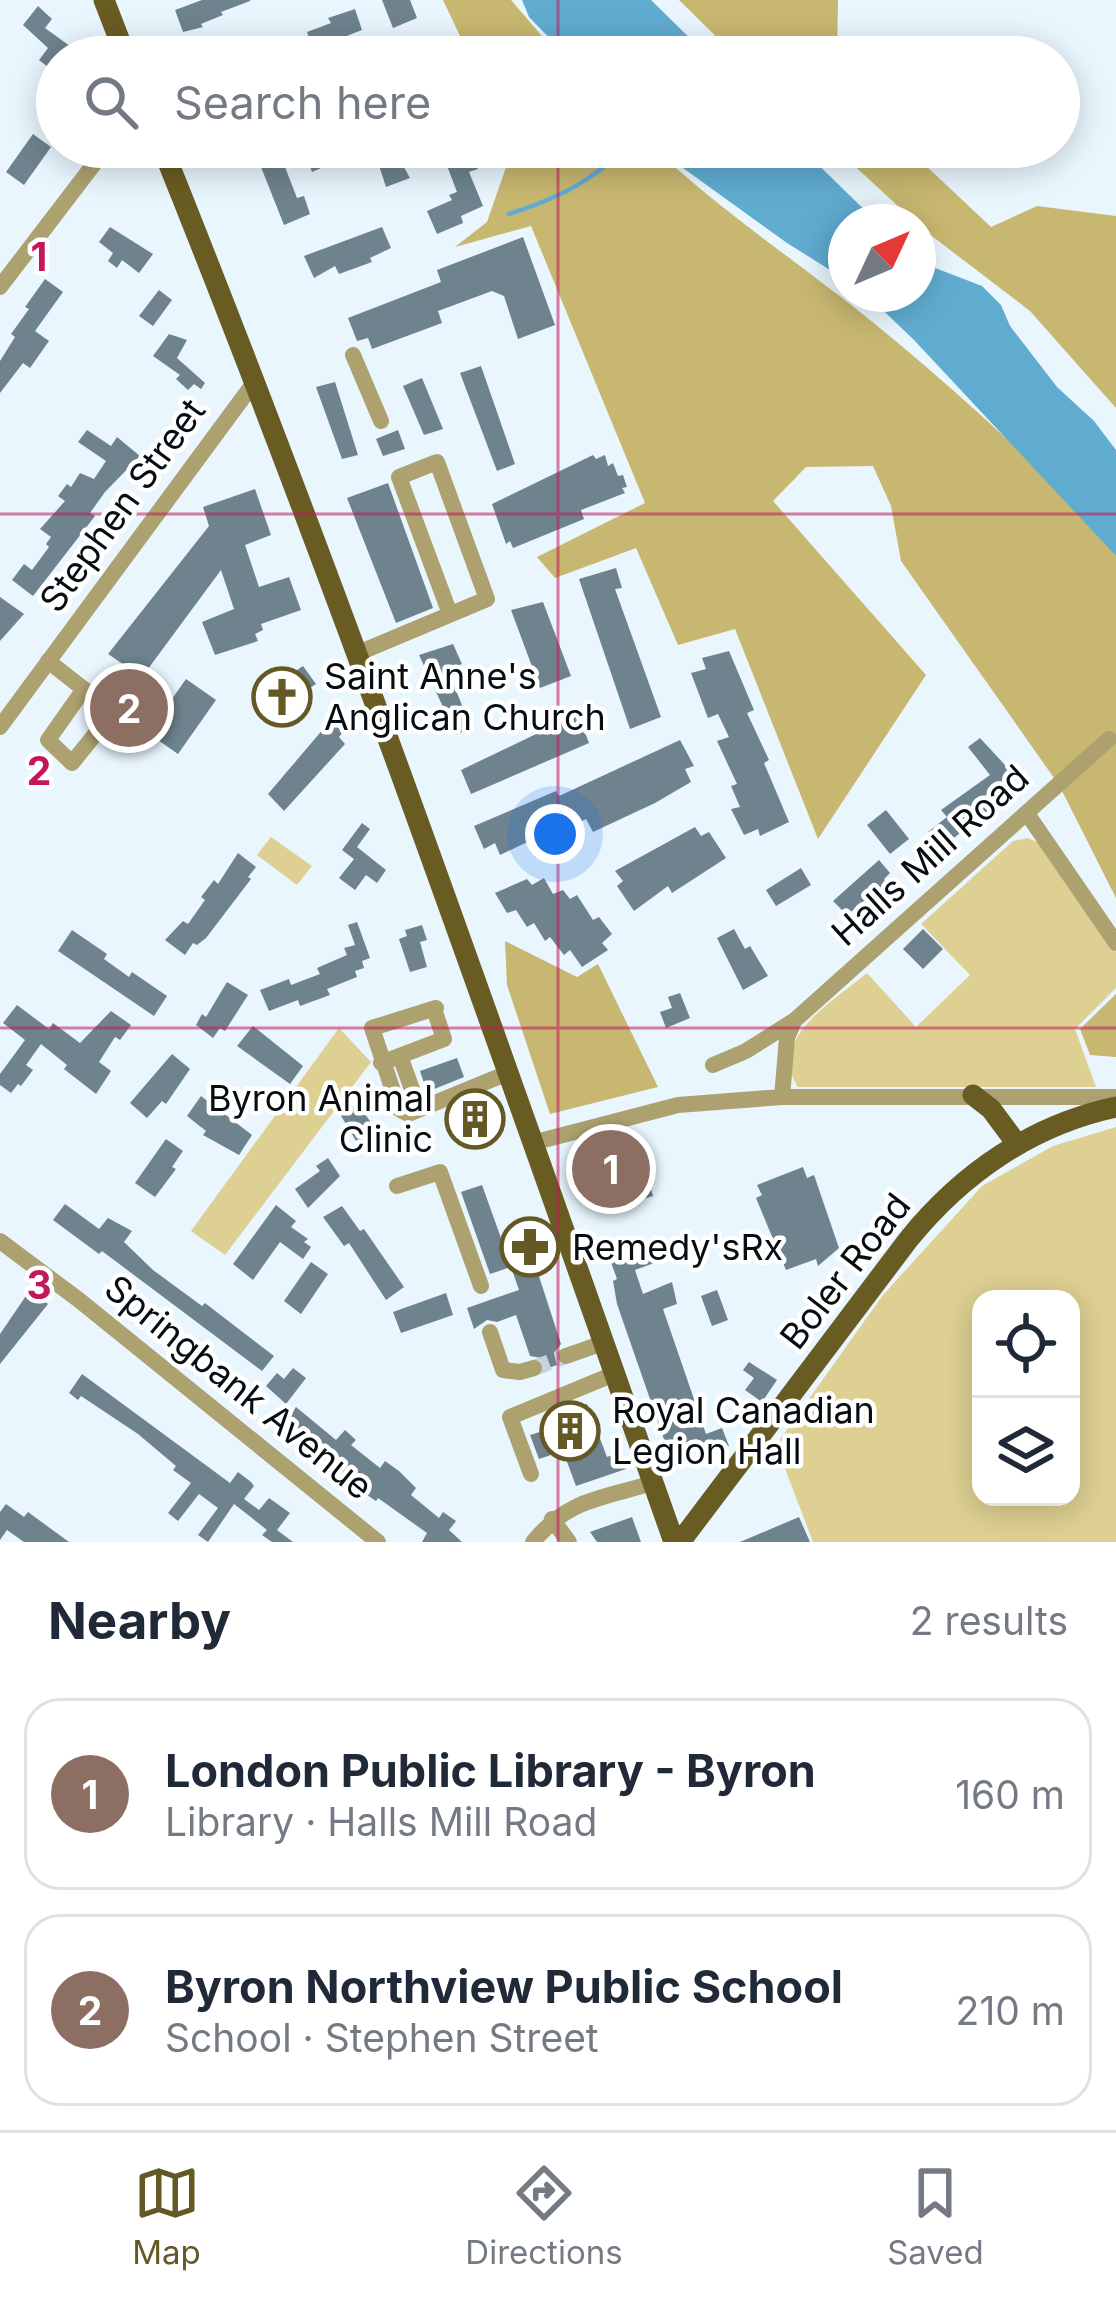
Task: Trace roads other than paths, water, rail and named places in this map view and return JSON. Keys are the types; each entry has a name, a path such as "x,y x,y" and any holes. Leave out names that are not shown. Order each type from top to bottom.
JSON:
{"main road":[{"path":"104,0 118,36"},
{"path":"170,168 256,380 677,1542"},
{"path":"973,1096 991,1109 1017,1144"},
{"name":"Boler Road","path":"677,1542 922,1222 977,1171 1017,1144 1054,1126 1116,1108"}],"street":[{"path":"0,287 90,168"},
{"path":"352,355 381,422"},
{"name":"Stephen Street","path":"0,728 256,380"},
{"path":"356,654 450,614 487,598 437,462 399,477 450,614"},
{"path":"48,662 84,689"},
{"name":"Halls Mill Road","path":"713,1065 746,1051 795,1020 1109,739"},
{"path":"1028,815 1116,943"},
{"path":"381,1064 444,1039 435,1009 373,1027 381,1064 399,1109 408,1114 508,1073"},
{"path":"782,1096 787,1038 795,1020"},
{"path":"400,1056 413,1093"},
{"path":"532,1143 662,1106 782,1096 1116,1097"},
{"path":"397,1186 440,1172 481,1286"},
{"name":"Springbank Avenue","path":"3,1249 80,1300 378,1542"},
{"path":"490,1333 503,1370 534,1368"},
{"path":"566,1357 604,1343"},
{"path":"531,1474 510,1417 614,1374"},
{"path":"533,1542 552,1519 575,1504 652,1483"},
{"path":"552,1519 569,1542"}],"water":[{"path":"522,0 651,0 688,36 548,36 529,17"},
{"path":"683,168 822,168 859,204 828,204 828,269"},
{"path":"936,268 982,286 1001,305 1010,326 1057,387 1094,421 1116,450 1116,556 885,312 936,312"}],"waterway":[{"path":"509,214 541,203 602,168"}],"tunnel":[{"path":"534,1368 566,1356"}],"place":[{"name":"Saint Anne's Anglican Church","path":"282,697"},
{"name":"Byron Northview Public School","path":"129,708"},
{"name":"Byron Animal Clinic","path":"475,1119"},
{"name":"London Public Library - Byron","path":"611,1169"},
{"name":"Remedy'sRx","path":"530,1247"},
{"name":"Royal Canadian Legion Hall","path":"570,1431"}]}
